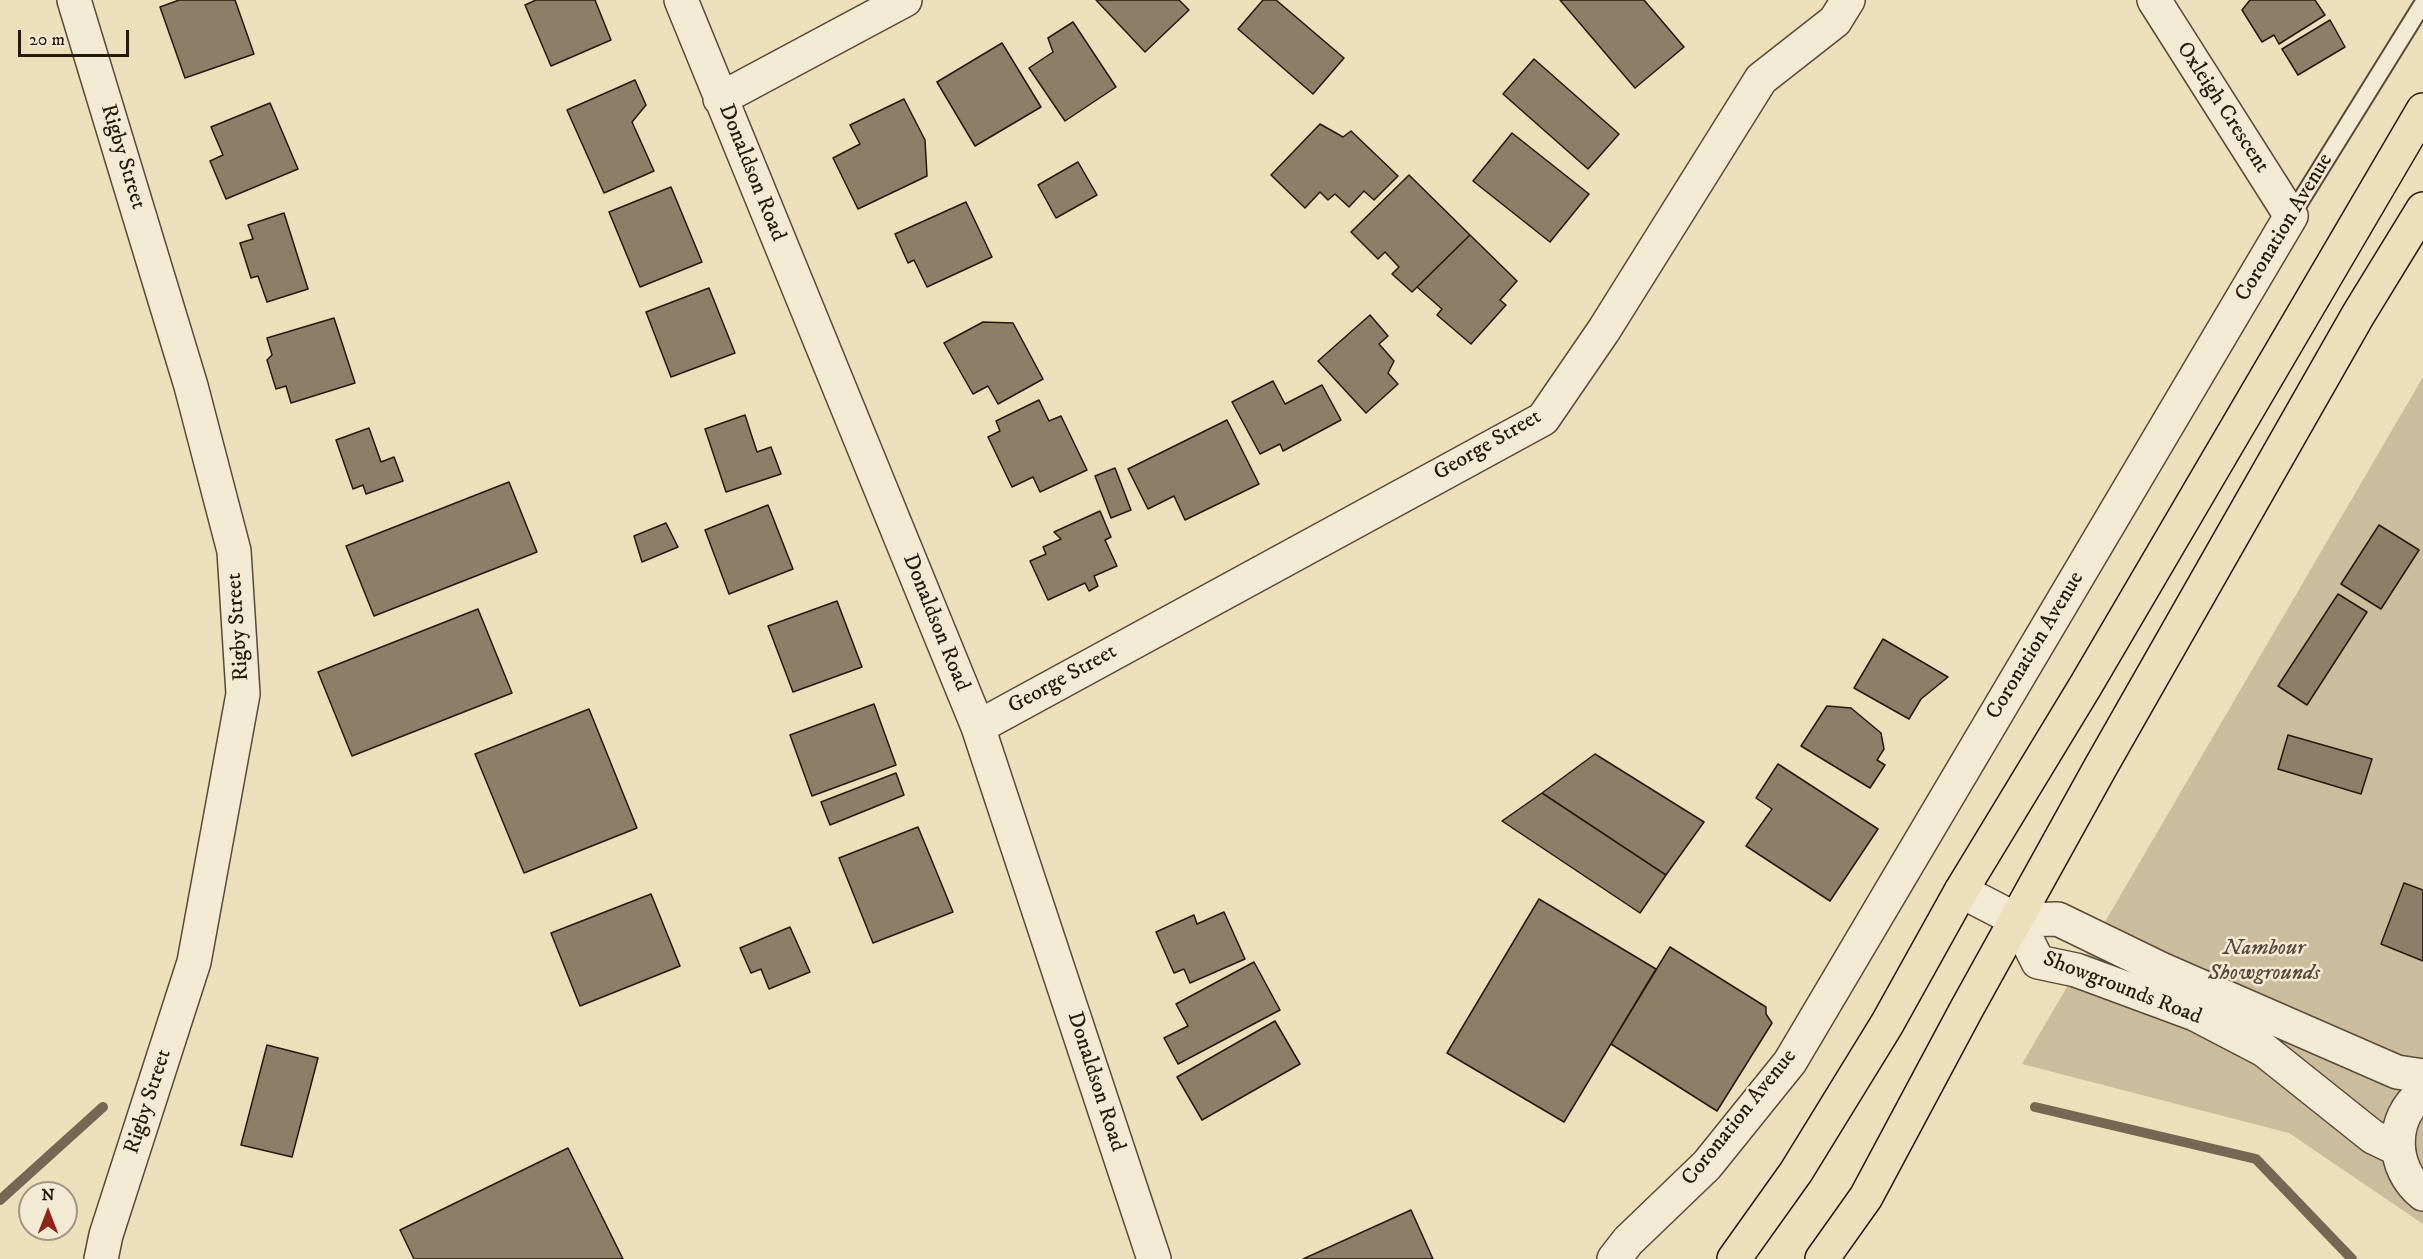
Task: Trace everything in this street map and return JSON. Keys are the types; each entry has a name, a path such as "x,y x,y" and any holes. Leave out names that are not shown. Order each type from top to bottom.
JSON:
{"main road":[{"path":"1734,1259 1796,1172 1887,1024 1961,891 2086,685 2423,110"},
{"path":"1822,1259 1866,1197 1965,1010 2358,315 2423,209"}],"street":[{"name":"Rigby Street","path":"74,0 191,386 234,550 243,694 194,962 106,1235 101,1259"},
{"name":"Donaldson Road","path":"681,0 978,726 1154,1259"},
{"path":"720,99 905,0"},
{"name":"George Street","path":"978,726 1543,419 1604,330 1761,80 1835,21 1848,0"},
{"name":"Oxleigh Crescent","path":"2154,0 2291,216"},
{"name":"Coronation Avenue","path":"1614,1259 1628,1241 1707,1165 1790,1062 2291,216"},
{"path":"1961,891 2017,920"},
{"name":"Showgrounds Road","path":"2398,1149 2373,1137 2264,1050 2195,1014 2076,970 2038,962 2017,920 2058,918 2161,969 2397,1072 2423,1076"},
{"path":"2423,1094 2406,1112 2399,1130 2398,1149 2403,1169 2414,1186 2423,1194"}],"lane":[{"name":"Coronation Avenue","path":"2291,216 2422,5"}],"green space":[{"name":"Nambour Showgrounds","path":"2423,377 2423,1224 2289,1133 2022,1064"}],"building":[{"path":"179,0 235,0 254,54 185,78 160,7"},
{"path":"536,0 595,0 611,40 551,66 525,5"},
{"path":"1096,0 1179,0 1189,10 1145,52"},
{"path":"1263,0 1276,0 1344,58 1313,94 1238,29"},
{"path":"1560,0 1644,0 1684,47 1635,88"},
{"path":"2250,0 2315,0 2325,15 2279,44 2274,35 2262,42 2242,10"},
{"path":"2330,20 2345,47 2298,75 2282,49"},
{"path":"1073,22 1116,87 1065,121 1029,68 1053,52 1048,38"},
{"path":"1002,43 1041,107 975,146 937,82"},
{"path":"1534,59 1619,134 1588,169 1503,94"},
{"path":"635,80 646,105 632,122 654,171 604,193 567,110"},
{"path":"904,99 925,140 927,176 858,209 833,158 860,144 850,125"},
{"path":"270,103 298,169 226,199 210,161 223,155 211,127"},
{"path":"1320,124 1343,137 1351,131 1398,176 1374,200 1364,191 1349,207 1335,194 1328,200 1320,192 1305,208 1271,175"},
{"path":"1512,133 1589,194 1550,242 1473,181"},
{"path":"1078,162 1097,195 1056,218 1038,185"},
{"path":"1409,175 1470,235 1412,292 1392,274 1399,267 1385,252 1378,259 1351,232"},
{"path":"671,187 702,262 640,287 609,212"},
{"path":"966,202 992,257 927,287 914,260 908,263 895,234"},
{"path":"284,213 308,289 267,302 258,276 251,278 240,243 253,239 248,225"},
{"path":"1470,235 1517,281 1500,300 1506,305 1471,344 1437,315 1442,309 1417,287"},
{"path":"709,288 735,353 671,377 646,312"},
{"path":"1370,315 1388,336 1379,344 1394,361 1388,373 1398,384 1366,413 1318,361"},
{"path":"334,318 355,383 291,403 286,386 276,389 267,360 272,355 267,338"},
{"path":"983,322 1013,323 1043,379 998,404 988,386 973,394 944,343"},
{"path":"1273,381 1285,404 1322,385 1341,420 1283,451 1280,444 1260,454 1232,402"},
{"path":"1039,400 1049,421 1061,416 1087,470 1040,492 1033,477 1012,487 988,437 1000,431 996,421"},
{"path":"745,415 757,452 771,447 781,474 726,492 705,429"},
{"path":"1227,420 1259,484 1185,520 1174,496 1148,509 1128,469"},
{"path":"369,428 381,462 394,457 403,481 366,494 363,485 353,489 336,440"},
{"path":"1115,468 1131,510 1111,518 1095,476"},
{"path":"509,482 537,552 374,616 346,546"},
{"path":"768,505 793,569 729,594 705,530"},
{"path":"1100,511 1111,537 1105,540 1117,566 1094,576 1098,586 1089,591 1085,583 1048,600 1030,561 1046,554 1043,547 1061,539 1054,532"},
{"path":"666,523 678,547 642,562 634,536"},
{"path":"2379,525 2419,550 2381,609 2341,584"},
{"path":"2338,594 2367,612 2307,705 2278,686"},
{"path":"837,601 862,667 793,692 768,626"},
{"path":"478,609 512,693 352,756 318,672"},
{"path":"1883,639 1948,677 1921,699 1909,719 1854,688"},
{"path":"874,704 896,765 812,796 790,735"},
{"path":"1827,706 1851,708 1881,733 1884,749 1877,760 1885,765 1870,788 1801,746"},
{"path":"589,709 637,828 524,873 475,754"},
{"path":"2288,735 2372,759 2361,794 2278,769"},
{"path":"1595,754 1704,822 1666,875 1542,793"},
{"path":"1778,764 1878,829 1830,901 1746,846 1772,809 1756,798"},
{"path":"896,773 904,795 830,825 821,802"},
{"path":"1542,793 1666,875 1640,913 1502,821"},
{"path":"918,827 953,912 873,943 839,858"},
{"path":"2404,883 2423,890 2423,961 2381,944"},
{"path":"651,894 680,966 580,1006 551,933"},
{"path":"1539,899 1656,969 1564,1122 1447,1053"},
{"path":"1224,912 1245,959 1190,983 1184,969 1174,973 1156,932 1194,915 1197,924"},
{"path":"790,927 810,972 769,989 761,969 751,973 740,948"},
{"path":"1670,947 1766,1007 1766,1014 1772,1023 1717,1111 1611,1044"},
{"path":"1254,962 1280,1010 1178,1064 1164,1038 1188,1026 1176,1004"},
{"path":"1275,1021 1300,1064 1202,1120 1177,1077"},
{"path":"267,1045 318,1058 292,1157 241,1145"},
{"path":"568,1148 623,1259 414,1259 400,1230"},
{"path":"1411,1210 1433,1259 1303,1259"}],"waterway":[{"path":"0,1200 103,1107"},
{"path":"2035,1107 2256,1159 2352,1259"}]}
